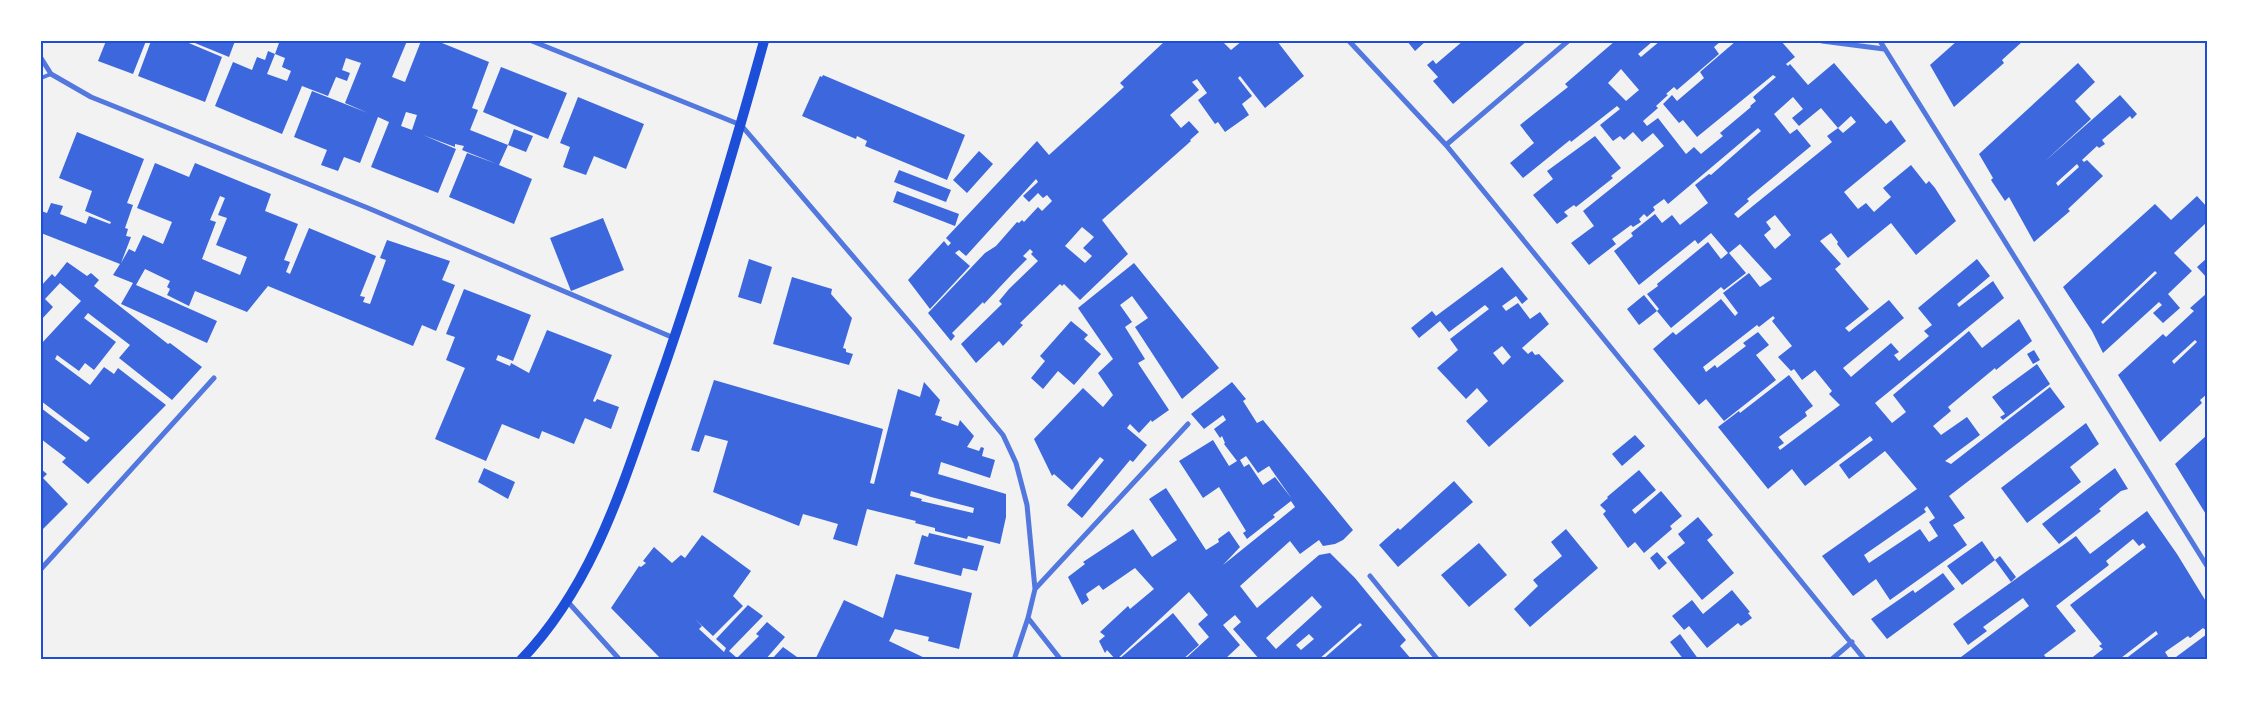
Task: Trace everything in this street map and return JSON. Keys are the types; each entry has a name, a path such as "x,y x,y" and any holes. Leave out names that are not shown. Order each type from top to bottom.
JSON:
{"main road":[{"path":"520,660 568,602 593,557 614,509 675,338 741,126 764,41"}],"street":[{"path":"532,41 741,126 1003,435 1016,464 1027,505 1035,589 1028,618 1014,660"},
{"path":"1349,41 1446,145 1865,660"},
{"path":"1446,145 1568,41"},
{"path":"1822,41 1884,48"},
{"path":"1880,41 2207,566"},
{"path":"41,58 51,74 91,97 358,204 675,338"},
{"path":"41,569 214,378"},
{"path":"1035,589 1188,424"},
{"path":"1370,576 1438,660"},
{"path":"568,602 620,660"},
{"path":"1028,618 1061,660"},
{"path":"1831,660 1852,642"}],"lane":[{"path":"41,78 51,74"}],"building":[{"path":"106,41 146,41 133,74 98,61"},
{"path":"151,41 184,41 222,57 205,102 138,76"},
{"path":"190,41 235,41 229,57"},
{"path":"275,41 407,41 392,77 405,82 421,41 437,41 489,62 472,108 478,110 470,130 508,145 499,165 532,179 514,224 449,197 467,153 497,164 462,150 464,146 455,144 455,147 423,135 456,149 438,193 371,167 389,122 378,117 360,163 344,157 338,171 321,165 327,150 294,137 312,91 368,113 345,103 361,63 346,58 342,70 350,73 347,81 336,77 328,96 302,86 282,134 215,106 233,62 252,70 257,57 265,60 268,51 275,54 279,43","holes":["275,54 285,58 282,67 291,71 287,81 267,74","406,112 417,115 412,130 401,126"]},
{"path":"1165,41 1222,41 1231,50 1242,41 1277,41 1304,76 1265,108 1240,76 1238,78 1252,96 1242,104 1249,115 1225,132 1218,122 1215,124 1198,100 1207,93 1197,79 1192,82 1199,90 1170,115 1181,128 1189,121 1199,132 1102,220 1128,254 1080,300 1064,284 1062,286 1060,284 1020,323 1023,325 1003,346 999,341 976,363 961,344 1002,304 999,301 1009,289 1038,261 1031,254 1033,252 1030,249 1023,256 1027,259 984,304 983,302 952,333 955,336 951,341 928,313 985,253 996,246 1017,222 1019,223 1022,220 1024,222 1038,207 1042,211 1052,201 1047,195 1043,198 1038,193 1029,202 1023,196 1038,182 1036,179 966,256 959,250 955,253 970,266 930,309 908,280 944,241 948,246 951,243 946,238 1037,141 1049,155 1124,87 1120,83","holes":["1082,227 1094,237 1083,248 1092,256 1085,263 1065,246"]},
{"path":"1407,41 1426,41 1415,51"},
{"path":"1463,41 1527,41 1453,104 1433,81 1438,77 1427,65 1433,60 1436,64"},
{"path":"1615,41 1653,41 1638,54 1641,57 1660,41 1721,41 1714,47 1719,54 1677,90 1674,87 1666,94 1668,95 1656,106 1658,108 1643,121 1647,126 1658,118 1686,154 1694,147 1701,154 1723,136 1720,133 1751,107 1756,101 1753,97 1776,77 1773,75 1697,137 1683,120 1679,123 1663,104 1672,95 1677,101 1704,78 1700,72 1736,41 1781,41 1795,57 1786,64 1788,66 1790,64 1808,85 1834,63 1886,124 1891,120 1906,141 1844,192 1858,209 1866,203 1874,212 1891,197 1883,188 1911,165 1926,184 1929,181 1935,188 1956,221 1916,255 1891,223 1848,258 1831,233 1820,241 1841,264 1835,269 1869,309 1845,328 1849,332 1889,300 1904,318 1843,368 1851,377 1891,343 1899,352 1894,355 1899,361 1929,336 1924,331 1932,325 1918,308 1977,259 1990,276 1957,304 1959,307 1993,281 2004,298 1875,403 1892,423 1906,412 1893,395 1969,331 1982,348 2019,319 2032,341 1996,370 1995,368 1948,407 1951,411 1933,426 1941,435 1967,417 1980,435 1945,461 1951,464 2050,387 2065,407 1949,496 1965,518 1953,525 1967,545 1890,600 1876,579 1853,596 1822,556 1917,489 1885,451 1849,479 1839,465 1873,440 1870,436 1805,486 1792,469 1768,489 1718,427 1739,411 1740,413 1789,375 1813,406 1805,412 1807,416 1779,437 1784,443 1778,447 1780,450 1840,405 1829,394 1832,391 1815,370 1802,380 1794,369 1791,371 1778,357 1792,346 1772,321 1775,318 1773,316 1759,327 1757,325 1703,367 1706,372 1715,365 1717,368 1746,346 1743,343 1758,332 1769,345 1756,355 1776,380 1724,421 1706,399 1699,405 1653,349 1673,332 1676,335 1721,299 1735,316 1738,313 1723,293 1749,273 1760,287 1772,279 1740,244 1729,253 1746,273 1724,290 1721,287 1671,328 1657,311 1659,309 1647,294 1708,242 1721,259 1728,253 1711,233 1698,244 1695,240 1639,285 1614,251 1633,236 1631,233 1655,214 1662,223 1672,215 1680,225 1708,203 1695,185 1709,174 1711,175 1761,131 1758,128 1668,204 1664,199 1653,207 1655,210 1647,217 1644,214 1639,219 1641,222 1633,227 1631,225 1612,239 1616,244 1589,265 1571,243 1594,226 1583,211 1664,146 1653,133 1642,142 1633,132 1624,140 1620,136 1613,141 1600,125 1620,109 1617,106 1571,142 1570,140 1523,178 1510,163 1534,143 1520,125 1568,87 1565,84","holes":["1621,69 1639,90 1626,101 1608,83","1793,97 1803,109 1792,118 1799,126 1821,108 1838,128 1827,136 1832,142 1738,218 1734,214 1749,201 1747,199 1811,146 1797,129 1790,134 1774,114","1851,116 1856,122 1843,133 1838,128","1775,215 1791,235 1775,249 1764,235 1771,229 1766,222","1927,506 1935,518 1929,522 1938,536 1929,542 1920,529 1869,563 1864,555 1926,512 1924,509"]},
{"path":"1957,41 2023,41 2002,60 2004,63 1954,107 1930,65"},
{"path":"2078,63 2095,82 2075,101 2091,119 2044,162 2120,95 2137,114 2132,119 2130,116 2102,140 2105,144 2099,148 2097,146 2082,160 2084,162 2087,160 2103,176 2068,209 2070,211 2034,242 2009,197 2005,201 1991,180 1993,178 1979,154","holes":["2077,164 2079,167 2058,186 2056,183"]},
{"path":"501,67 567,93 548,139 483,112"},
{"path":"823,75 965,135 947,180 865,146 867,141 857,136 856,139 802,116 820,76 822,77"},
{"path":"578,97 644,124 626,169 594,156 586,175 563,167 570,147 560,143"},
{"path":"514,129 533,136 526,152 508,145"},
{"path":"77,132 144,159 127,203 133,205 125,228 128,229 126,236 131,237 121,263 129,249 135,252 143,235 163,244 172,222 137,208 155,163 189,177 195,163 271,194 265,211 298,224 284,260 290,262 286,272 290,274 309,228 376,256 360,296 365,297 363,302 370,304 386,260 380,258 387,240 450,261 442,280 455,285 436,331 422,325 413,346 268,286 247,312 195,291 189,306 167,295 170,289 167,287 170,281 145,269 136,285 217,321 207,343 121,304 133,283 113,275 120,264 41,233 41,211 47,213 51,203 63,206 60,214 86,224 89,216 110,224 111,222 85,211 92,191 59,178","holes":["220,196 225,198 218,215 227,218 216,245 247,257 240,275 202,259 216,222 210,220"]},
{"path":"1595,136 1621,168 1611,176 1613,178 1576,207 1574,205 1564,212 1568,216 1557,224 1533,195 1553,179 1547,171"},
{"path":"979,151 993,164 967,193 953,180"},
{"path":"899,170 951,190 946,202 894,182"},
{"path":"897,191 959,214 955,226 893,202"},
{"path":"2197,196 2207,207 2207,222 2174,253 2192,271 2168,294 2180,308 2163,323 2153,313 2162,305 2159,302 2103,353 2092,331 2063,287 2155,204 2171,220","holes":["2155,271 2157,273 2103,324 2101,322"]},
{"path":"603,218 624,270 571,291 550,238"},
{"path":"2207,258 2207,278 2197,267"},
{"path":"749,259 772,267 761,304 738,297"},
{"path":"67,262 87,276 91,273 99,280 94,286 168,344 170,343 202,367 172,400 119,358 130,345 88,313 84,318 116,342 94,370 85,363 79,371 57,355 55,359 90,385 104,367 114,374 118,368 166,405 88,484 62,462 66,458 41,439 41,408 86,442 90,438 41,401 41,344 81,301 60,283 45,299 53,307 41,320 41,286 52,274 55,277"},
{"path":"1134,263 1219,368 1182,399 1135,327 1148,318 1132,296 1120,305 1132,322 1125,327 1145,359 1138,363 1169,410 1152,422 1151,420 1139,433 1130,424 1127,428 1147,445 1133,462 1130,460 1082,518 1067,505 1104,460 1100,457 1072,490 1054,474 1052,476 1034,439 1083,388 1103,407 1113,395 1098,373 1113,359 1078,308"},
{"path":"1502,267 1528,299 1522,304 1516,296 1502,306 1506,311 1518,303 1530,319 1540,312 1549,324 1522,348 1528,354 1532,351 1535,355 1539,354 1564,381 1489,447 1466,421 1488,401 1477,388 1466,399 1437,368 1458,350 1450,339 1489,309 1485,305 1449,332 1440,321 1419,338 1411,328 1432,311 1436,316","holes":["1502,346 1511,357 1503,365 1493,353"]},
{"path":"792,277 832,289 831,294 852,318 843,348 846,349 846,352 853,354 849,365 773,344"},
{"path":"464,289 531,315 513,361 498,355 496,360 510,366 511,363 529,373 547,330 612,355 593,401 595,402 597,399 619,407 611,429 585,418 574,444 542,431 539,439 502,424 486,461 435,439 465,368 446,360 455,337 446,334"},
{"path":"2207,293 2207,394 2200,400 2202,403 2160,442 2118,375 2163,334 2166,337 2194,311 2190,308","holes":["2195,340 2197,342 2174,364 2172,361"]},
{"path":"1644,295 1657,311 1639,325 1627,309"},
{"path":"1071,321 1088,335 1084,339 1101,354 1074,385 1058,371 1043,389 1031,378 1045,361 1040,356"},
{"path":"2034,350 2040,360 2033,364 2027,354"},
{"path":"2037,364 2050,384 2003,420 2000,417 2005,414 1992,397"},
{"path":"714,380 883,429 870,483 874,484 898,389 920,397 924,382 940,400 935,415 942,417 941,420 958,426 960,420 974,436 967,447 979,451 981,447 984,448 982,456 995,460 990,478 941,462 938,474 1006,494 1006,517 1000,544 968,536 967,539 935,531 935,528 915,523 916,521 867,509 857,546 833,539 838,524 803,514 799,526 713,492 728,441 705,435 699,452 691,450","holes":["911,491 974,508 973,513 921,501 922,499 910,496"]},
{"path":"1232,382 1246,399 1243,401 1257,423 1263,420 1353,530 1343,540 1335,544 1323,546 1319,540 1300,554 1290,541 1240,586 1257,608 1319,555 1330,553 1355,578 1406,640 1400,646 1412,660 1352,660 1351,658 1349,660 1322,660 1362,625 1360,623 1318,660 1260,660 1233,629 1241,622 1235,615 1223,625 1240,645 1224,660 1184,660 1209,637 1198,624 1208,615 1189,592 1116,660 1107,650 1105,653 1099,641 1105,636 1100,632 1128,606 1130,609 1154,589 1135,568 1103,590 1099,585 1086,594 1089,600 1082,605 1068,577 1085,564 1083,562 1133,529 1152,557 1177,540 1149,499 1166,488 1206,550 1219,542 1218,539 1229,531 1240,547 1223,565 1295,507 1291,501 1273,515 1275,517 1247,539 1243,533 1246,531 1219,487 1203,498 1179,461 1213,440 1229,466 1237,461 1224,444 1222,436 1220,438 1214,429 1226,420 1223,415 1204,429 1191,414","holes":["1246,456 1258,473 1269,466 1292,499 1275,477 1263,485 1249,464 1244,467 1240,460","1312,596 1322,607 1276,649 1266,638","1309,634 1314,639 1301,650 1296,645"]},
{"path":"2086,423 2099,444 2070,467 2081,482 2027,523 2001,488"},
{"path":"1635,435 1645,446 1622,466 1612,454"},
{"path":"2207,435 2207,516 2175,464"},
{"path":"484,468 515,482 508,499 478,482"},
{"path":"2115,468 2128,489 2121,491 2099,509 2101,511 2059,544 2042,524"},
{"path":"41,469 47,474 43,478 68,504 41,531"},
{"path":"1639,470 1656,490 1632,510 1635,514 1661,491 1682,516 1670,526 1672,529 1644,553 1635,542 1628,548 1603,514 1606,511 1600,505"},
{"path":"1454,481 1473,502 1398,567 1379,545 1398,528 1400,530"},
{"path":"2147,511 2177,554 2207,603 2207,631 2203,628 2190,638 2188,636 2165,652 2170,660 2124,660 2158,634 2156,631 2121,658 2122,660 2089,660 2103,649 2099,646 2102,644 2070,605 2146,547 2143,543 2139,546 2133,539 2106,561 2109,565 2056,606 2076,631 2044,655 2048,660 1957,660 2029,606 2023,598 1983,627 1987,631 1968,645 1953,624 2076,536 2090,554"},
{"path":"1698,517 1713,535 1707,540 1734,573 1702,600 1667,557 1685,543 1678,534"},
{"path":"1566,529 1598,568 1530,627 1514,609 1538,586 1533,580 1562,556 1551,542"},
{"path":"929,533 984,546 977,571 963,568 961,576 914,564 922,535 928,537"},
{"path":"702,535 751,571 733,596 743,606 713,636 695,619 702,626 699,629 724,652 726,648 716,639 748,605 763,616 729,651 737,658 759,636 756,634 767,622 785,637 765,660 662,660 611,608 639,566 641,567 646,563 643,561 654,547 672,563 681,555 685,558"},
{"path":"1982,541 1995,560 1962,585 1947,566"},
{"path":"1479,543 1507,575 1469,607 1441,575"},
{"path":"1657,552 1667,563 1659,570 1650,558"},
{"path":"2000,556 2016,577 2011,582 1995,560"},
{"path":"1943,573 1955,589 1887,639 1871,619 1913,590 1915,593"},
{"path":"896,574 972,593 959,649 928,641 929,637 895,629 889,641 929,660 815,660 844,600 883,618"},
{"path":"1732,590 1750,612 1748,613 1752,618 1741,626 1738,623 1707,648 1689,626 1684,630 1672,616 1692,600 1703,614"},
{"path":"1173,613 1199,645 1182,660 1118,660"},
{"path":"1680,634 1699,660 1684,660 1670,642"},
{"path":"2207,634 2207,660 2172,660"},
{"path":"783,647 797,657 795,660 771,660"}]}
